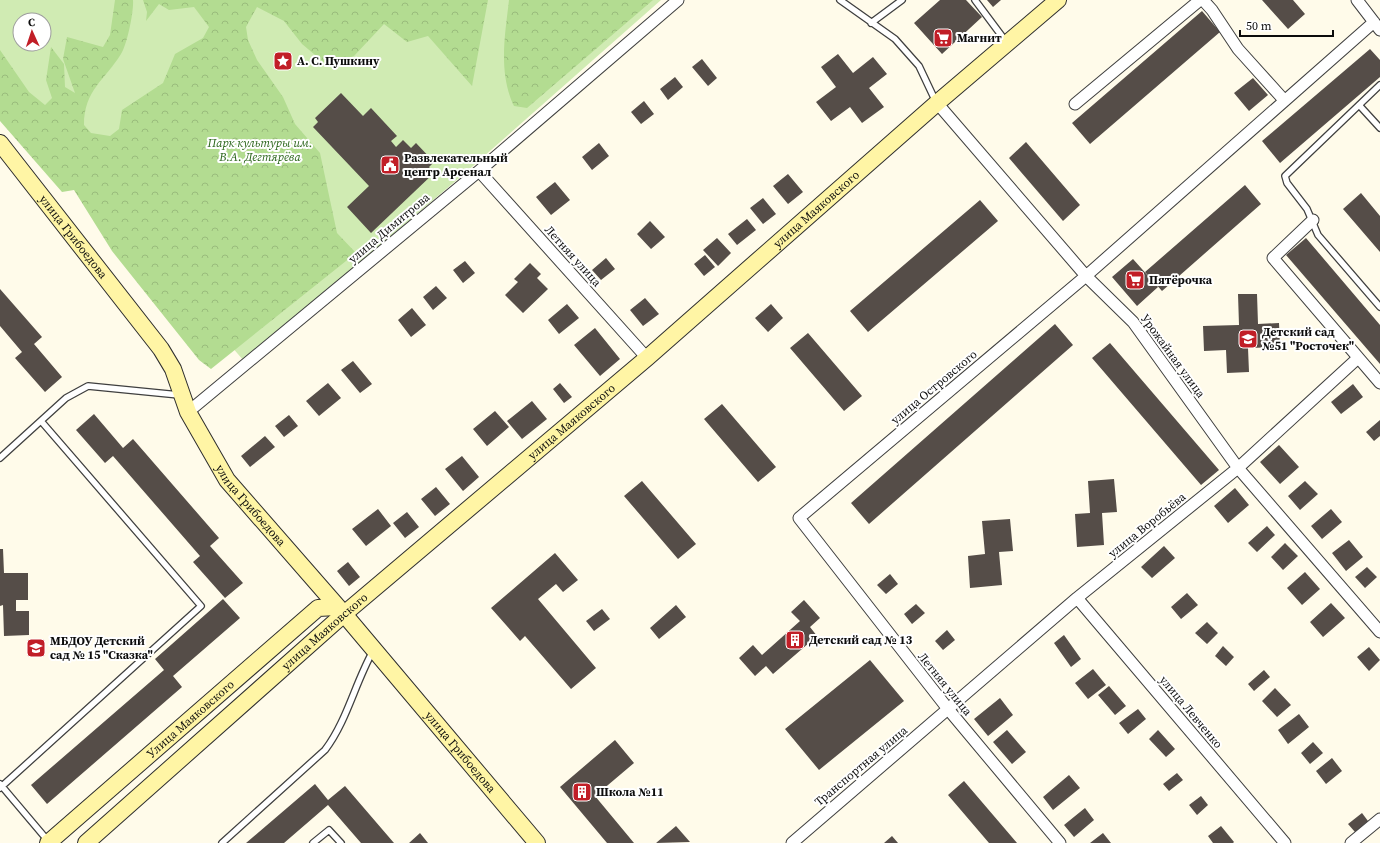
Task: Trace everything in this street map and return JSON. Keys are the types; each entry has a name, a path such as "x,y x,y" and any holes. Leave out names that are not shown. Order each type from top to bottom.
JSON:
{"street":[{"name":"улица Димитрова","path":"188,412 479,172 678,0"},
{"name":"улица Маяковского","path":"86,843 341,610 648,358 937,104 1058,0"},
{"path":"1075,104 1200,0"},
{"path":"1203,0 1212,10 1238,49 1284,100"},
{"path":"1357,0 1377,26"},
{"name":"улица Островского","path":"799,518 1086,276 1284,100 1377,26"},
{"name":"Урожайная улица","path":"937,104 1086,276 1132,322 1238,468 1380,632"},
{"name":"улица Грибоедова","path":"0,144 161,349 173,369 188,412 227,480 341,610 536,843"},
{"name":"Летняя улица","path":"479,172 648,358"},
{"path":"1313,220 1273,258 1380,383"},
{"name":"улица Воробьёва","path":"948,710 1077,598 1238,468 1358,358"},
{"name":"Летняя улица","path":"799,518 948,710 1060,843"},
{"name":"улица Левченко","path":"1077,598 1285,843"},
{"name":"Улица Маяковского","path":"49,843 318,608 341,610"},
{"name":"Транспортная улица","path":"792,843 948,710"},
{"path":"1351,843 1380,819"}],"lane":[{"path":"840,0 895,39 919,66 937,104"},
{"path":"871,23 902,0"},
{"path":"975,0 1008,44"},
{"path":"1380,85 1285,176 1287,183 1313,220 1318,234 1380,307"},
{"path":"1359,105 1380,128"},
{"path":"0,458 66,398 88,386 182,395"},
{"path":"41,421 202,606 1,786 49,843"},
{"path":"222,843 325,750 336,735 364,668 374,649"},
{"path":"313,843 329,830 341,843"}],"green space":[{"name":"Парк культуры им. В.А. Дегтярёва","path":"0,0 661,0 465,173 244,361 0,80"},
{"path":"115,0 133,0 130,28 123,50 91,94 85,113 84,125 91,133 110,136 119,129 122,110 163,83 175,54 203,38 209,27 194,7 169,10 159,4 146,21 147,12 143,0 488,0 472,86 428,36 407,42 384,24 354,56 327,65 302,44 284,21 257,7 246,27 248,40 257,60 283,97 295,124 320,153 337,233 356,253 211,369 199,360 112,251 74,190 62,192 0,121 0,50 29,92 45,105 52,98 46,80 52,48 64,64 65,87 75,93 63,59 67,37 103,47 110,35"},
{"path":"509,0 653,0 527,108 514,106 506,80 504,54"}],"building":[{"name":"Магнит","path":"940,0 966,0 982,17 942,54 914,23"},
{"path":"987,0 1001,0 993,7"},
{"path":"1262,0 1293,0 1305,14 1288,29"},
{"path":"1202,11 1220,32 1090,144 1072,123"},
{"path":"1370,49 1380,60 1380,77 1280,163 1262,141"},
{"path":"838,54 853,73 873,57 887,74 869,88 884,107 862,123 850,107 831,121 816,102 836,87 821,67"},
{"path":"702,59 717,78 708,86 692,67"},
{"path":"675,77 683,87 668,100 660,89"},
{"path":"1253,78 1268,95 1249,111 1234,93"},
{"name":"Развлекательный центр Арсенал","path":"341,93 363,116 371,108 397,136 391,141 396,147 403,140 411,148 416,143 434,162 429,167 434,173 371,233 347,207 369,186 313,127 318,122 315,118"},
{"path":"644,101 654,114 641,124 631,112"},
{"path":"1026,142 1080,205 1063,221 1009,158"},
{"path":"599,143 609,156 592,170 582,157"},
{"path":"788,174 803,192 788,204 773,186"},
{"path":"555,182 570,200 551,215 536,197"},
{"path":"1245,185 1261,204 1162,291 1145,272"},
{"path":"1361,193 1380,216 1380,252 1343,209"},
{"path":"763,198 776,214 763,224 750,208"},
{"path":"980,200 998,221 868,332 850,311"},
{"path":"747,219 756,230 737,245 728,234"},
{"path":"650,221 665,237 651,249 637,234"},
{"path":"717,238 731,253 718,266 703,250"},
{"path":"1306,238 1380,325 1380,364 1286,255"},
{"path":"705,255 715,267 704,276 694,264"},
{"path":"606,258 615,269 601,280 592,270"},
{"path":"1133,259 1158,287 1137,306 1112,277"},
{"path":"465,261 475,273 463,283 453,270"},
{"path":"530,263 541,274 537,278 548,289 523,313 505,295 518,282 514,279"},
{"path":"436,286 447,298 433,310 423,297"},
{"path":"0,289 42,337 34,344 62,377 45,392 15,358 22,352 0,326"},
{"path":"1238,294 1257,294 1258,324 1279,323 1280,347 1248,348 1249,372 1227,373 1226,350 1204,351 1203,326 1239,325"},
{"path":"645,298 659,314 643,326 630,310"},
{"path":"567,304 579,318 559,334 548,320"},
{"path":"771,304 783,318 768,332 755,318"},
{"path":"412,308 426,325 411,337 398,320"},
{"path":"1055,324 1073,345 869,524 851,503"},
{"path":"595,328 620,359 600,376 574,345"},
{"path":"808,333 862,396 844,411 790,348"},
{"path":"1110,343 1219,470 1201,485 1092,358"},
{"path":"353,361 372,384 360,393 341,370"},
{"path":"328,383 341,398 319,416 306,401"},
{"path":"560,383 572,397 564,403 553,389"},
{"path":"1353,384 1363,397 1341,414 1331,402"},
{"path":"532,401 547,419 522,439 507,421"},
{"path":"722,404 776,467 758,482 704,419"},
{"path":"495,411 509,427 487,446 473,429"},
{"path":"94,414 123,448 133,439 219,538 210,546 243,583 225,598 193,562 200,556 113,456 105,463 76,430"},
{"path":"289,415 298,426 284,437 275,426"},
{"path":"1380,420 1380,436 1374,441 1366,432"},
{"path":"265,436 275,447 250,467 241,456"},
{"path":"1279,445 1299,467 1280,484 1260,462"},
{"path":"462,456 479,477 463,491 445,469"},
{"path":"1114,479 1117,512 1102,513 1104,545 1077,547 1075,514 1090,513 1088,481"},
{"path":"642,481 696,544 678,559 624,496"},
{"path":"1305,481 1318,494 1300,510 1288,496"},
{"path":"436,487 450,504 435,516 421,499"},
{"path":"1235,488 1249,505 1228,523 1214,506"},
{"path":"378,509 391,526 366,546 352,529"},
{"path":"1331,509 1342,522 1322,539 1311,526"},
{"path":"407,512 419,527 405,538 393,523"},
{"path":"1010,519 1013,551 999,552 1002,585 970,588 968,556 985,554 982,521"},
{"path":"1267,526 1275,535 1257,552 1248,543"},
{"path":"1349,540 1363,557 1346,571 1332,553"},
{"path":"1285,543 1298,556 1283,570 1271,557"},
{"path":"1164,546 1175,558 1152,578 1141,567"},
{"path":"0,549 3,549 4,573 28,573 28,600 16,600 16,611 29,611 29,635 4,636 3,605 0,606"},
{"path":"555,553 578,580 563,592 556,584 538,599 596,668 571,689 525,636 520,641 491,608"},
{"path":"348,562 360,577 349,586 337,571"},
{"path":"1367,567 1377,577 1365,588 1355,577"},
{"path":"1305,572 1320,589 1302,605 1287,588"},
{"path":"890,574 898,584 886,594 877,585"},
{"path":"1187,593 1198,605 1181,619 1171,607"},
{"path":"223,599 240,618 173,676 182,687 47,804 31,785 164,670 155,659"},
{"name":"Детский сад № 13","path":"804,600 820,618 810,627 817,636 773,674 766,666 755,676 739,658 753,645 762,655 800,621 791,612"},
{"path":"1331,603 1345,618 1323,637 1310,622"},
{"path":"916,604 925,613 912,624 904,614"},
{"path":"676,605 686,617 659,639 650,628"},
{"path":"602,609 610,619 594,631 586,621"},
{"path":"1207,622 1218,633 1207,644 1195,633"},
{"path":"947,630 955,640 943,650 935,641"},
{"path":"1064,635 1081,659 1071,667 1054,643"},
{"path":"1223,646 1234,657 1226,666 1215,656"},
{"path":"1369,647 1380,660 1369,671 1357,657"},
{"path":"870,660 904,701 819,770 785,729"},
{"path":"1093,669 1106,685 1088,699 1075,683"},
{"path":"1264,670 1270,677 1254,691 1248,684"},
{"path":"1109,686 1126,706 1115,715 1098,695"},
{"path":"1275,688 1291,705 1277,717 1262,701"},
{"path":"1000,698 1013,715 988,736 974,719"},
{"path":"1138,709 1146,719 1128,734 1119,723"},
{"path":"1299,714 1309,727 1288,744 1278,730"},
{"path":"1007,730 1026,752 1012,764 993,742"},
{"path":"1158,730 1175,749 1166,757 1149,739"},
{"name":"Школа №11","path":"615,740 634,763 595,796 634,843 607,843 560,787"},
{"path":"1313,742 1323,753 1310,764 1301,753"},
{"path":"1332,758 1342,771 1326,784 1316,771"},
{"path":"1177,773 1183,780 1169,791 1163,784"},
{"path":"1069,775 1080,788 1053,810 1043,797"},
{"path":"964,781 1017,843 989,843 948,795"},
{"path":"315,784 328,800 345,786 394,843 361,843 328,805 284,843 246,843"},
{"path":"1201,796 1208,805 1197,815 1189,805"},
{"path":"1085,808 1094,820 1074,837 1064,825"},
{"path":"1362,813 1368,821 1355,832 1348,824"},
{"name":"Школа №11","path":"676,826 690,842 656,843"},
{"path":"1221,826 1234,842 1233,843 1213,843 1208,836"},
{"path":"420,833 428,843 409,843"},
{"path":"1103,833 1111,843 1090,843"},
{"path":"892,836 898,843 884,843"}],"place":[{"name":"Магнит","path":"943,38"},
{"name":"А. С. Пушкину","path":"283,61"},
{"name":"Развлекательный центр Арсенал","path":"390,165"},
{"name":"Пятёрочка","path":"1135,280"},
{"name":"Детский сад №51 \"Росточек\"","path":"1248,339"},
{"name":"Детский сад № 13","path":"795,640"},
{"name":"МБДОУ Детский сад № 15 \"Сказка\"","path":"36,648"},
{"name":"Школа №11","path":"582,792"}]}
